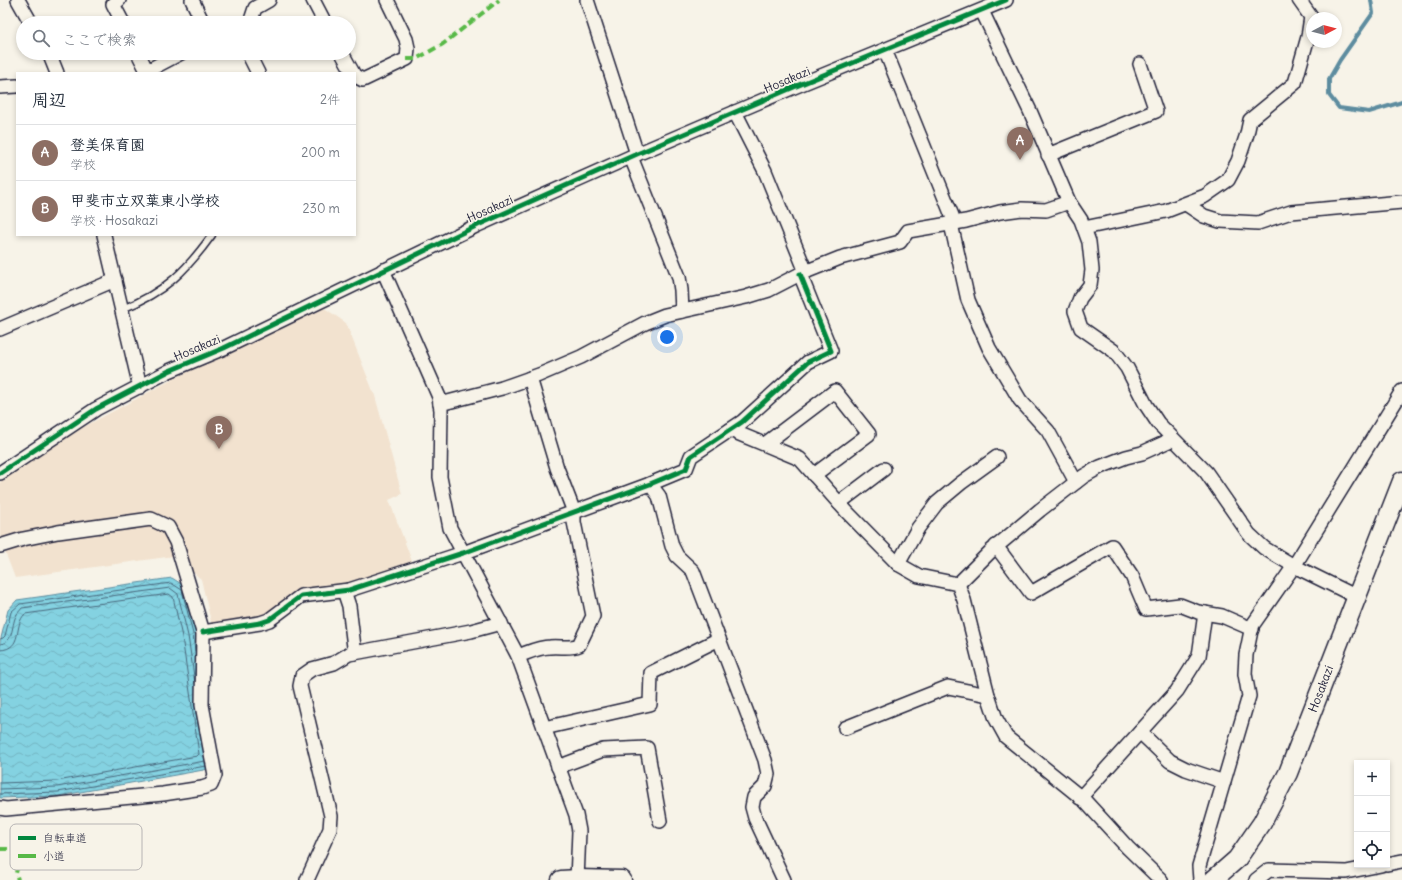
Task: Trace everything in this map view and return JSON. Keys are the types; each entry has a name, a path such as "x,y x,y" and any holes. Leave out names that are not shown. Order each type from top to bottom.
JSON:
{"main road":[{"name":"Hosakazi","path":"1213,880 1237,859 1262,823 1288,773 1402,481"},
{"path":"572,880 622,880"}],"street":[{"path":"18,0 27,16"},
{"path":"119,0 113,4 119,16"},
{"path":"192,0 200,16"},
{"path":"252,16 255,8 269,0"},
{"path":"313,0 321,16"},
{"path":"357,79 406,59 408,48 406,39 387,0"},
{"path":"587,0 634,155 679,277 682,311"},
{"name":"Hosakazi","path":"0,473 96,409 169,371 224,348 478,225 634,155 1006,0"},
{"path":"1084,228 1166,211 1206,196 1228,180 1238,161 1250,120 1295,83 1308,37 1311,17 1299,0"},
{"path":"982,11 1030,111 1069,202 1081,220 1089,242 1092,270 1090,285 1080,298 1075,311 1081,328 1114,351 1128,368 1146,405 1158,423 1206,472 1249,534 1264,548 1294,566 1357,597"},
{"path":"885,50 953,223 968,300 989,348 1020,400 1048,431 1076,482"},
{"path":"52,60 57,72"},
{"path":"142,60 147,71 168,60"},
{"path":"252,60 258,72"},
{"path":"346,60 353,72"},
{"path":"1048,155 1156,111 1140,64"},
{"path":"0,87 16,86"},
{"path":"203,632 260,624 268,620 301,596 344,591 462,553 650,484 686,469 691,456 742,422 808,362 831,351 765,171 736,112"},
{"path":"440,404 502,388 530,378 580,357 665,315 746,297 769,290 803,273 840,258 900,242 908,231 953,223 1000,212 1022,209 1046,210 1069,202"},
{"path":"1186,204 1204,216 1220,221 1258,223 1291,212 1402,202"},
{"path":"104,236 140,387"},
{"path":"383,270 439,397 440,477 450,528 518,656 576,815 579,831 572,880"},
{"path":"0,329 115,280"},
{"path":"518,656 538,648 550,646 579,646 592,616 574,522 574,512 557,468 530,378"},
{"path":"765,444 835,391 869,434 814,475"},
{"path":"1200,880 1199,866 1249,696 1244,674 1246,655 1252,629 1294,566 1402,391"},
{"path":"730,430 800,459 839,503 898,564 920,576 958,584"},
{"path":"958,584 996,546 1084,476 1100,467 1173,439"},
{"path":"898,564 918,528 937,503 997,457"},
{"path":"839,503 884,469"},
{"path":"650,484 659,496 672,546 677,556 692,571 765,760 768,774 765,786 754,797 752,807 784,880"},
{"path":"0,546 23,539 58,532 151,519 168,527 176,542 203,632 202,705 215,775 211,785 202,788 163,794 6,809 0,808"},
{"path":"996,546 1031,593 1112,546 1132,576 1146,609 1180,605 1198,612 1222,616 1252,629"},
{"path":"958,584 964,600 988,695 996,719 1006,737 1080,798 1161,880"},
{"path":"344,591 350,606 353,653"},
{"path":"1080,798 1177,691 1199,656 1205,613"},
{"path":"307,880 330,829 331,816 300,686 302,676 312,669 334,663 349,654 471,631 501,623"},
{"path":"544,728 650,704 651,673 719,639"},
{"path":"846,728 948,687 988,695"},
{"path":"1140,732 1170,761 1186,769 1224,782"},
{"path":"558,767 603,750 647,748 660,821"},
{"path":"1390,863 1402,861"},
{"path":"1256,880 1269,870 1283,872 1346,872 1366,868"}],"lane":[{"path":"122,309 141,302 177,276 194,260 211,236"}],"shaded area":[{"path":"318,309 326,309 346,323 375,396 402,494 389,500 413,564 346,586 299,590 262,619 212,626 201,579 174,556 15,578 0,539 0,482 17,469 78,430 179,376"}],"water":[{"path":"172,578 186,587 197,634 209,769 58,796 0,798 0,642 8,610 17,600"}],"waterway":[{"path":"1371,0 1373,13 1340,60 1329,79 1329,95 1339,108 1369,112 1402,102"}],"marked path":[{"path":"407,59 416,59 443,44 499,0"},
{"path":"0,849 10,849"},
{"path":"17,870 18,880"}],"cycle path":[{"path":"0,473 96,409 169,371 224,348 478,225 637,154 794,87 1006,0"},
{"path":"203,632 260,623 269,620 301,596 349,590 463,553 650,484 686,469 691,456 742,422 808,362 831,351 800,274"}],"place":[{"name":"登美保育園","path":"1020,160"},
{"name":"甲斐市立双葉東小学校","path":"219,449"}]}
